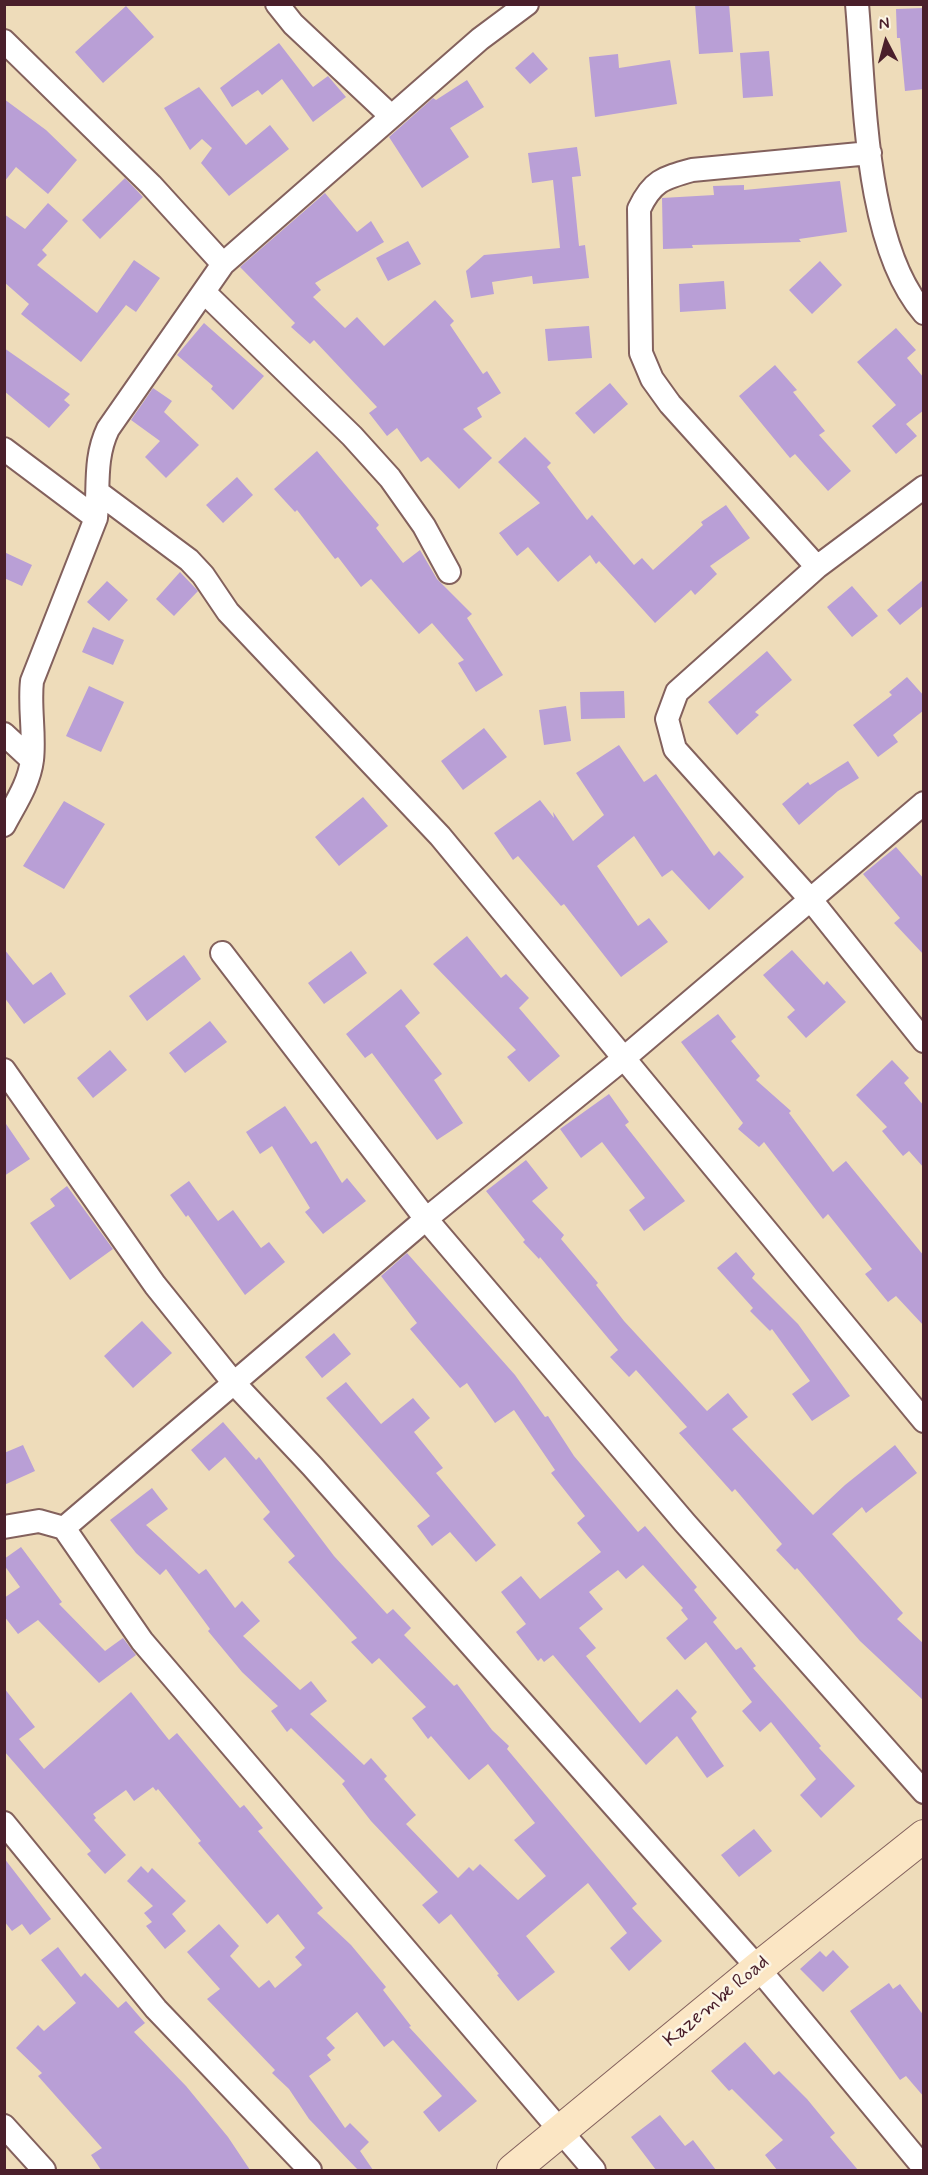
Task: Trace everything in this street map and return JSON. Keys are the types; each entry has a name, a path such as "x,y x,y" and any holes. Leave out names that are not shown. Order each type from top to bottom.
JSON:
{"main road":[{"name":"Kazembe Road","path":"513,2170 758,1968 924,1836"}],"street":[{"path":"277,4 308,38 391,116"},
{"path":"857,4 870,153 888,248 900,278 924,313"},
{"path":"4,825 26,783 32,760 30,700 33,681 96,518 99,493 97,462 100,445 108,429 224,264 391,116 521,6"},
{"path":"4,41 151,185 224,264"},
{"path":"817,567 670,404 652,379 641,353 639,209 648,190 664,178 692,170 870,153"},
{"path":"204,292 352,436 390,478 424,526 449,572"},
{"path":"4,449 96,518"},
{"path":"924,487 817,567 677,692 667,719 675,749 811,900 924,1041"},
{"path":"99,493 189,560 203,575 228,612 440,837 924,1421"},
{"path":"4,734 32,760"},
{"path":"64,1528 426,1219 623,1059 924,803"},
{"path":"222,953 426,1219 685,1523 924,1792"},
{"path":"4,1070 155,1285 233,1382 320,1474 758,1968 924,2168"},
{"path":"4,1527 39,1521 64,1528 142,1641 594,2170"},
{"path":"4,1823 156,2009 310,2170"},
{"path":"4,2126 44,2170"}],"building":[{"path":"695,4 729,4 733,52 699,54"},
{"path":"126,6 154,37 103,83 75,52"},
{"path":"924,8 924,89 905,91 900,38 897,38 896,9"},
{"path":"279,43 313,87 328,76 346,97 313,122 282,79 262,95 258,90 232,107 220,88"},
{"path":"769,51 773,96 743,98 740,53"},
{"path":"533,52 548,69 530,84 515,68"},
{"path":"618,54 619,68 670,60 677,104 595,117 589,57"},
{"path":"467,80 484,107 450,128 469,157 422,188 389,137 433,98 436,100"},
{"path":"199,87 246,145 270,125 289,149 229,196 201,163 212,148 202,139 190,150 164,108"},
{"path":"4,99 46,130 77,160 48,194 16,167 4,182"},
{"path":"577,147 581,176 572,177 579,246 585,245 589,278 533,284 532,276 492,282 494,294 471,298 466,271 484,255 560,248 553,180 532,183 528,153"},
{"path":"125,178 143,197 100,239 82,220"},
{"path":"840,181 847,232 799,239 801,242 692,245 693,248 663,249 662,198 714,195 713,186 744,185 744,190"},
{"path":"325,193 357,232 371,221 384,242 315,283 321,290 313,297 345,328 357,317 384,346 435,300 454,321 450,325 483,374 487,371 501,393 477,408 482,417 463,429 492,458 459,489 428,457 421,462 397,428 387,436 369,413 377,407 314,340 310,344 291,327 295,323 240,267"},
{"path":"48,203 68,221 42,250 47,255 37,265 97,313 134,260 160,278 136,312 126,305 81,362 21,314 29,304 4,282 4,214 25,229"},
{"path":"408,241 421,264 388,281 376,258"},
{"path":"820,261 842,285 812,314 789,290"},
{"path":"724,281 726,309 680,312 679,284"},
{"path":"204,323 264,376 233,410 211,389 213,386 177,355"},
{"path":"589,326 592,358 548,361 545,329"},
{"path":"896,328 916,350 907,358 924,378 924,410 906,424 917,436 896,454 872,426 896,405 857,362"},
{"path":"4,348 70,394 64,400 70,405 49,428 4,391"},
{"path":"775,365 797,390 793,392 825,431 819,435 851,471 828,491 795,454 790,458 739,396"},
{"path":"610,383 628,404 594,434 575,413"},
{"path":"153,388 172,401 164,412 199,445 166,478 145,457 160,441 131,420"},
{"path":"525,437 551,463 547,467 587,520 592,515 634,565 642,558 653,570 703,525 701,522 726,505 750,538 710,566 717,574 695,595 691,590 655,623 599,561 596,564 590,555 558,582 528,547 517,556 499,533 540,503 498,462"},
{"path":"317,451 379,525 376,528 403,563 420,550 437,579 472,614 467,618 503,675 476,692 458,663 464,660 432,623 419,634 371,579 361,587 338,557 335,559 297,510 295,512 274,489"},
{"path":"237,477 253,495 223,523 206,505"},
{"path":"4,552 32,565 22,586 4,578"},
{"path":"180,572 198,591 174,616 156,599"},
{"path":"924,579 924,605 900,625 887,610"},
{"path":"107,581 128,600 109,621 87,602"},
{"path":"852,586 878,616 852,637 827,607"},
{"path":"93,627 124,640 113,665 82,652"},
{"path":"767,651 792,680 755,712 759,715 737,735 708,702"},
{"path":"907,677 924,696 924,710 893,735 898,742 878,757 853,725 892,695 889,692"},
{"path":"89,686 124,702 101,752 66,736"},
{"path":"624,691 625,718 581,719 580,692"},
{"path":"566,706 571,741 544,745 539,710"},
{"path":"484,728 507,757 463,790 441,761"},
{"path":"619,745 644,782 656,774 714,856 719,851 744,877 709,910 672,870 662,877 634,836 597,866 638,926 649,918 668,942 621,977 564,904 561,906 518,856 513,860 494,833 540,800 554,818 553,812 573,841 604,815 576,773"},
{"path":"848,761 859,778 838,791 799,825 782,804 808,782 810,785"},
{"path":"363,797 388,826 339,866 315,837"},
{"path":"64,801 105,824 64,889 23,866"},
{"path":"896,847 924,879 924,955 894,923 900,918 863,874"},
{"path":"467,936 501,978 506,974 529,998 519,1008 560,1056 529,1082 507,1057 516,1050 433,964"},
{"path":"4,949 33,985 51,972 66,994 24,1024 4,997"},
{"path":"792,950 824,985 827,981 846,1002 806,1038 787,1017 795,1010 763,975"},
{"path":"351,951 367,973 324,1004 308,983"},
{"path":"184,955 201,979 147,1021 129,996"},
{"path":"401,989 420,1013 405,1026 442,1074 434,1080 463,1123 437,1140 372,1053 365,1058 346,1034"},
{"path":"718,1014 736,1037 731,1041 760,1076 756,1080 791,1111 789,1113 833,1172 846,1161 924,1256 924,1326 896,1296 888,1302 865,1274 872,1269 828,1214 823,1219 764,1142 759,1147 738,1129 743,1123 681,1042"},
{"path":"210,1021 227,1042 185,1073 169,1053"},
{"path":"110,1050 127,1070 93,1098 77,1078"},
{"path":"892,1060 909,1078 904,1083 924,1106 924,1168 909,1151 903,1156 882,1131 887,1127 856,1095"},
{"path":"609,1094 629,1122 625,1125 685,1201 644,1231 629,1210 645,1198 602,1142 581,1158 560,1129"},
{"path":"285,1106 311,1144 316,1141 342,1183 347,1178 366,1201 323,1234 305,1212 310,1208 272,1146 260,1154 246,1132"},
{"path":"4,1121 30,1159 4,1176"},
{"path":"526,1160 548,1188 532,1201 564,1235 561,1239 598,1283 596,1285 624,1321 707,1411 728,1393 748,1417 732,1429 813,1515 845,1485 895,1445 917,1473 866,1513 862,1507 832,1534 903,1613 897,1619 924,1644 924,1701 860,1641 797,1568 795,1570 776,1550 782,1544 735,1489 732,1492 679,1433 687,1427 636,1370 629,1377 610,1357 618,1350 540,1257 539,1259 523,1242 525,1240 486,1191"},
{"path":"189,1181 218,1221 233,1210 261,1248 269,1242 285,1262 245,1295 188,1215 186,1217 170,1195"},
{"path":"67,1186 113,1249 70,1280 30,1223 55,1206 50,1199"},
{"path":"736,1252 755,1274 752,1278 798,1324 850,1396 812,1421 792,1394 810,1381 772,1329 770,1331 750,1311 753,1308 717,1268"},
{"path":"407,1253 515,1375 545,1417 548,1416 574,1456 638,1532 645,1526 697,1587 694,1590 717,1618 713,1622 736,1650 741,1647 756,1666 753,1668 821,1746 819,1748 855,1786 821,1818 800,1795 816,1779 771,1722 760,1732 742,1711 752,1702 706,1642 685,1660 666,1638 688,1619 681,1610 683,1608 643,1565 626,1579 618,1570 589,1592 603,1609 579,1628 596,1648 586,1656 640,1723 677,1689 697,1712 691,1718 724,1766 707,1778 677,1736 646,1765 553,1655 544,1662 541,1658 538,1661 516,1632 526,1624 501,1592 521,1576 540,1599 601,1552 577,1523 585,1516 551,1473 555,1470 514,1410 495,1423 467,1383 460,1388 410,1329 417,1323 381,1276"},
{"path":"142,1321 172,1353 133,1388 104,1356"},
{"path":"334,1333 351,1354 322,1378 305,1357"},
{"path":"346,1382 381,1424 413,1398 430,1418 414,1432 443,1468 436,1473 496,1545 476,1562 450,1532 432,1546 417,1526 430,1516 326,1398"},
{"path":"223,1422 256,1460 259,1457 334,1556 387,1614 393,1609 411,1628 404,1635 454,1686 457,1684 492,1730 509,1746 507,1749 637,1904 632,1908 662,1941 629,1971 610,1948 627,1933 588,1883 526,1936 555,1972 518,2001 451,1914 439,1924 422,1905 438,1892 371,1821 342,1784 345,1781 291,1728 287,1732 271,1711 278,1706 242,1672 208,1631 210,1629 166,1569 160,1575 136,1553 110,1520 152,1488 168,1509 146,1525 199,1574 206,1569 235,1608 242,1601 260,1621 243,1636 300,1690 311,1681 327,1701 310,1714 364,1765 371,1758 387,1776 384,1779 416,1815 406,1824 458,1878 469,1867 473,1871 480,1864 518,1900 546,1876 514,1840 535,1823 488,1764 469,1780 431,1736 428,1739 412,1718 426,1707 379,1658 372,1664 351,1642 357,1638 288,1562 295,1556 263,1519 270,1512 225,1457 209,1471 191,1450"},
{"path":"23,1445 35,1471 4,1485 4,1453"},
{"path":"21,1547 62,1602 59,1604 105,1651 123,1638 136,1655 99,1683 38,1620 18,1634 4,1616 4,1598 20,1587 4,1565 4,1559"},
{"path":"4,1688 35,1727 19,1739 44,1769 131,1692 169,1740 177,1733 240,1808 244,1805 263,1828 258,1831 323,1908 317,1913 351,1945 386,1987 383,1990 411,2026 409,2027 477,2101 439,2132 423,2112 442,2096 393,2040 384,2047 357,2012 326,2038 335,2048 327,2055 331,2060 309,2076 345,2128 350,2123 369,2142 360,2151 373,2170 358,2170 309,2119 289,2089 272,2073 275,2070 207,1999 220,1989 187,1952 219,1924 239,1946 230,1956 259,1988 269,1980 275,1988 302,1965 295,1957 305,1948 278,1914 267,1924 198,1843 201,1841 158,1789 156,1791 153,1787 134,1801 126,1790 93,1814 96,1818 94,1820 126,1855 105,1874 87,1854 91,1851 4,1751"},
{"path":"754,1829 772,1851 739,1877 721,1855"},
{"path":"4,1858 51,1919 30,1935 22,1924 12,1931 4,1921"},
{"path":"141,1866 148,1873 152,1868 186,1901 172,1914 186,1931 165,1949 146,1926 152,1922 144,1913 153,1906 127,1881"},
{"path":"58,1947 81,1977 85,1973 118,2008 126,2001 145,2023 134,2032 186,2086 228,2137 250,2170 101,2170 91,2155 102,2148 38,2076 42,2073 16,2048 38,2025 44,2031 76,2003 41,1960"},
{"path":"833,1950 849,1967 823,1992 800,1969 820,1951 826,1957"},
{"path":"889,1983 893,1989 900,1984 924,2016 924,2097 906,2076 900,2080 850,2011"},
{"path":"745,2042 774,2075 779,2071 807,2099 835,2133 830,2137 858,2170 777,2170 765,2155 783,2140 732,2089 729,2091 711,2071"},
{"path":"660,2115 685,2146 693,2140 716,2170 656,2170 631,2137"}]}
